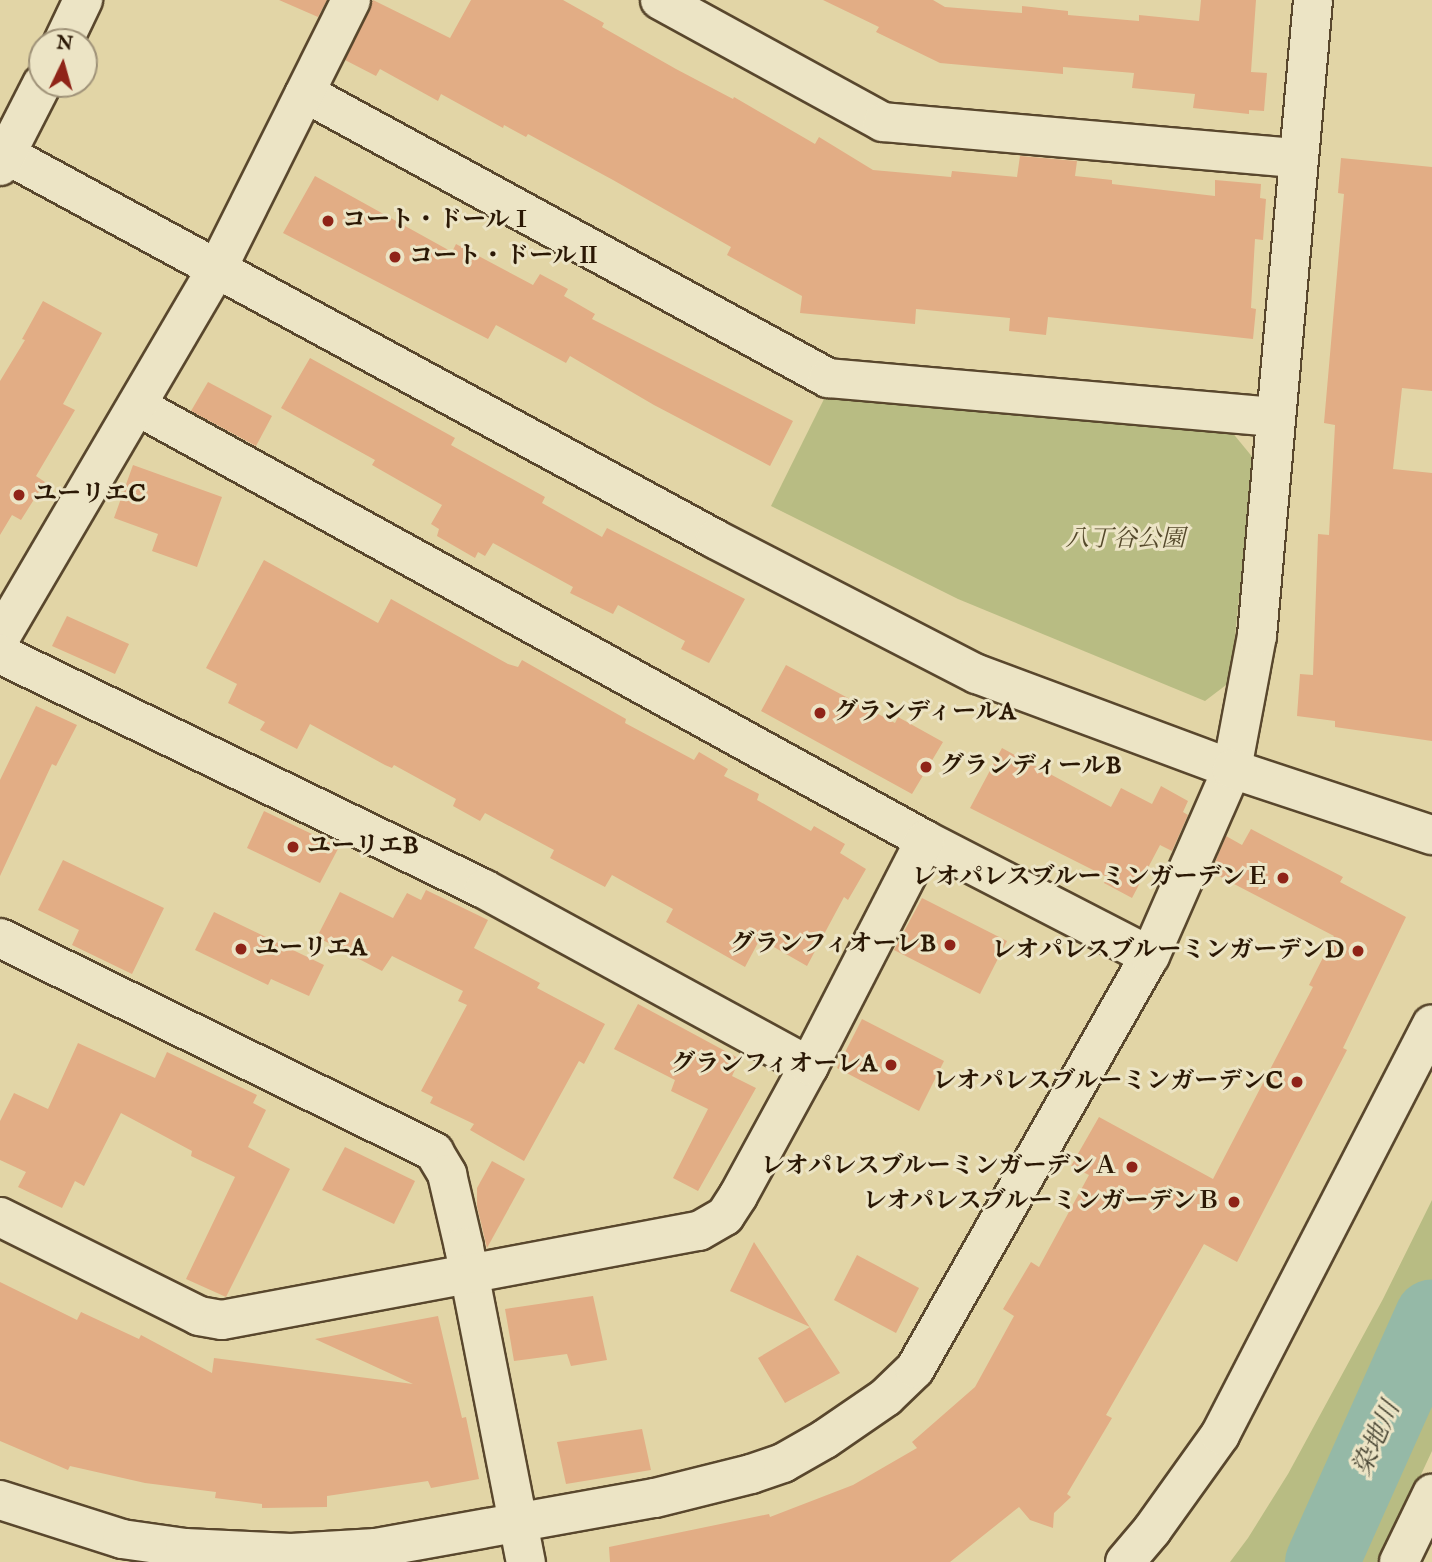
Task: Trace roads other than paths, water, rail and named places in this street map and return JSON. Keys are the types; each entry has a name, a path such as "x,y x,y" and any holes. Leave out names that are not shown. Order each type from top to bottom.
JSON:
{"street":[{"path":"70,28 83,0"},
{"path":"0,638 218,267 351,0"},
{"path":"660,0 883,122 1298,158"},
{"path":"0,1500 122,1539 185,1548 258,1553 347,1551 518,1524 656,1498 761,1470 825,1440 886,1396 915,1369 926,1354 1150,956 1232,769 1258,636 1313,0"},
{"path":"305,93 828,378 1275,417"},
{"path":"35,98 4,161 218,267 715,539 977,674 1232,769 1432,835"},
{"path":"137,406 925,840 1150,956"},
{"path":"0,654 484,889 809,1066"},
{"path":"0,1217 199,1316 222,1321 699,1231 725,1216 738,1196 809,1066 925,840"},
{"path":"0,938 434,1152 447,1174 470,1275 526,1562"},
{"path":"1125,1562 1220,1435 1432,1024"},
{"path":"1399,1562 1432,1494"}],"waterway":[{"name":"染地川","path":"1322,1562 1432,1316"}],"place":[{"name":"コート・ドールⅠ","path":"328,221"},
{"name":"コート・ドールⅡ","path":"395,257"},
{"name":"ユーリエC","path":"19,495"},
{"name":"グランディールA","path":"820,713"},
{"name":"グランディールB","path":"926,767"},
{"name":"ユーリエB","path":"293,847"},
{"name":"レオパレスブルーミンガーデンＥ","path":"1283,878"},
{"name":"グランフィオーレB","path":"950,945"},
{"name":"ユーリエA","path":"241,949"},
{"name":"レオパレスブルーミンガーデンD","path":"1358,951"},
{"name":"グランフィオーレA","path":"891,1065"},
{"name":"レオパレスブルーミンガーデンC","path":"1297,1082"},
{"name":"レオパレスブルーミンガーデンＡ","path":"1132,1167"},
{"name":"レオパレスブルーミンガーデンＢ","path":"1234,1202"}],"park label":[{"name":"八丁谷公園","path":"1125,540"}]}
